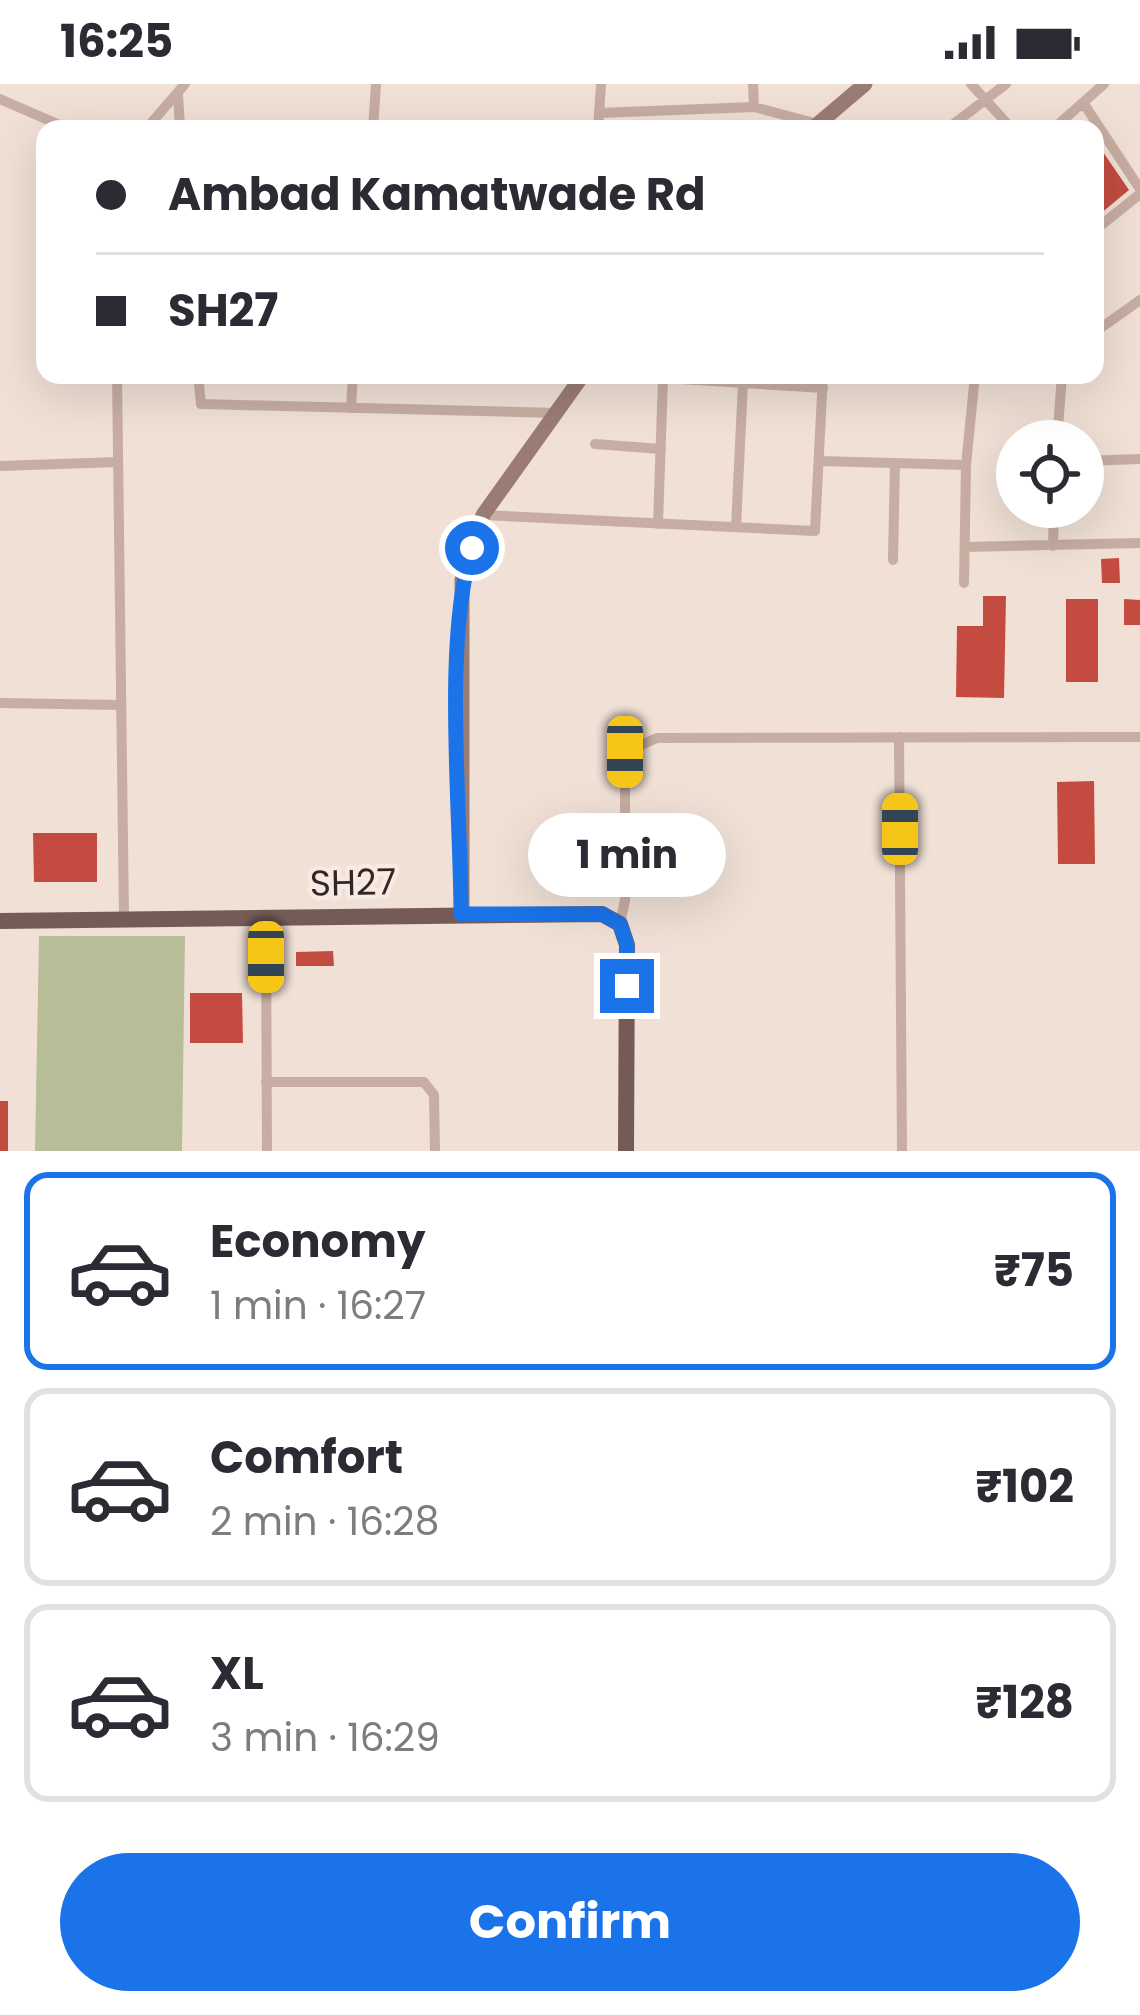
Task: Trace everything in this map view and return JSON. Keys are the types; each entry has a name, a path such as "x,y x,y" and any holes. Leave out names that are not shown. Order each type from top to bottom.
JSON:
{"main road":[{"name":"SH27","path":"0,921 602,914 620,924"},
{"path":"620,924 627,945 626,1151"}],"street":[{"path":"374,120 376,84"},
{"path":"599,120 601,84"},
{"path":"753,84 754,106"},
{"path":"823,120 865,84"},
{"path":"970,84 1004,120"},
{"path":"960,120 1006,84"},
{"path":"1064,120 1104,84"},
{"path":"154,120 181,89"},
{"path":"180,120 181,89"},
{"path":"0,99 48,120"},
{"path":"1084,104 1094,120"},
{"path":"599,113 754,106 795,120"},
{"path":"1104,135 1140,191 1104,219"},
{"path":"1104,326 1140,300"},
{"path":"117,384 124,919"},
{"path":"199,384 201,404 557,413"},
{"path":"350,408 352,384"},
{"path":"461,914 462,580 482,515 576,384"},
{"path":"658,524 663,384"},
{"path":"736,527 743,384"},
{"path":"482,515 815,531 823,384"},
{"path":"964,583 966,465 974,384"},
{"path":"1059,420 1062,384"},
{"path":"595,444 661,449"},
{"path":"1104,460 1140,459"},
{"path":"819,461 966,465"},
{"path":"0,466 118,462"},
{"path":"893,560 895,464"},
{"path":"1053,528 1053,546"},
{"path":"965,547 1140,543"},
{"path":"0,703 121,704"},
{"path":"899,737 902,1151"},
{"path":"620,924 625,900 625,752 637,742 1140,737"},
{"path":"266,916 267,1151"},
{"path":"266,1082 424,1082 434,1095 435,1151"}],"green space":[{"path":"39,936 185,936 182,1151 35,1151"}],"building":[{"path":"1104,153 1129,190 1104,211"},
{"path":"1119,558 1120,583 1102,583 1101,559"},
{"path":"983,596 1006,596 1004,698 956,697 957,626 983,626"},
{"path":"1066,599 1098,599 1098,682 1066,682"},
{"path":"1124,599 1140,600 1140,625 1124,625"},
{"path":"1094,781 1095,864 1058,864 1057,782"},
{"path":"33,833 97,833 97,882 34,882"},
{"path":"333,951 334,966 296,966 296,952"},
{"path":"190,993 242,993 243,1043 190,1043"},
{"path":"0,1101 8,1101 8,1151 0,1151"}],"route":[{"path":"472,548 462,580 459,654 461,914 602,914 620,924 627,945 627,986"}]}
